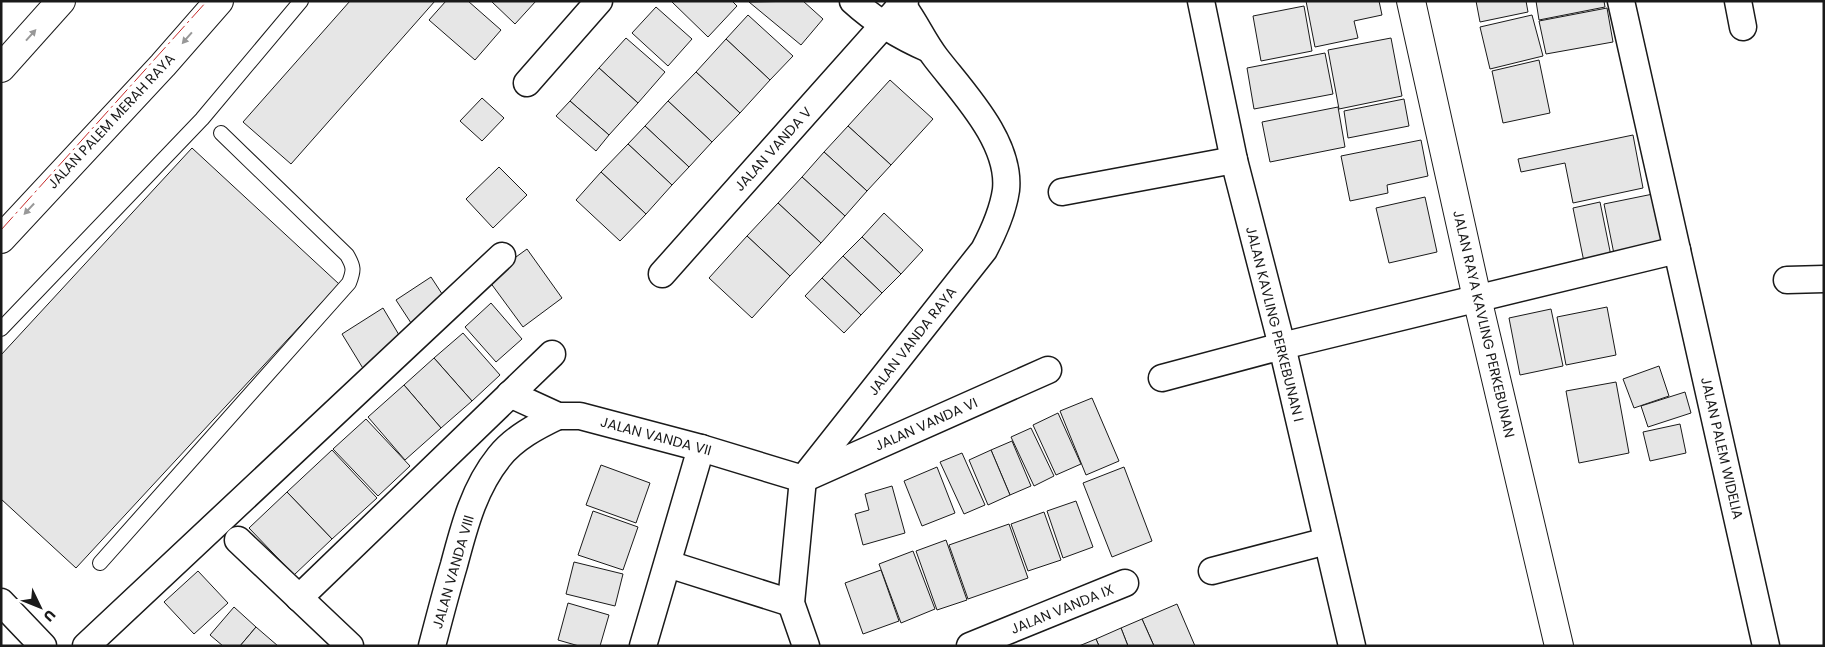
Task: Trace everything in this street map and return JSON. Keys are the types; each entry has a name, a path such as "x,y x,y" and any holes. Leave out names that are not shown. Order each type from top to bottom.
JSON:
{"street":[{"path":"1,68 61,1"},
{"name":"JALAN PALEM MERAH RAYA","path":"1,239 163,65 219,1"},
{"path":"528,83 599,1"},
{"name":"JALAN VANDA RAYA","path":"853,1 884,25 905,38 929,49"},
{"name":"JALAN KAVLING PERKEBUNAN I","path":"1201,1 1234,160 1282,346 1352,646"},
{"name":"JALAN RAYA KAVLING PERKEBUNAN","path":"1410,1 1477,298 1559,646"},
{"name":"JALAN PALEM WIDELIA","path":"1621,1 1766,646"},
{"path":"1738,1 1743,27"},
{"name":"JALAN VANDA RAYA","path":"803,479 984,250 999,221 1006,188 1002,158 988,125 929,49 902,2"},
{"name":"JALAN VANDA V","path":"662,274 884,25 902,2"},
{"path":"1062,192 1234,160"},
{"path":"1162,378 1282,346 1678,250"},
{"path":"86,646 502,256"},
{"path":"1787,280 1824,279"},
{"path":"299,598 552,354"},
{"name":"JALAN VANDA VI","path":"803,479 1048,370"},
{"name":"JALAN VANDA VII","path":"510,394 558,416 580,416 701,448 803,479"},
{"name":"JALAN VANDA VIII","path":"432,646 467,515 485,480 500,456 520,438 558,416"},
{"path":"643,646 701,448"},
{"path":"803,479 791,603 806,646"},
{"path":"238,540 350,646"},
{"path":"1212,570 1327,541"},
{"path":"668,564 791,603"},
{"name":"JALAN VANDA IX","path":"970,646 1125,583"},
{"path":"1,602 43,646"}],"lane":[{"path":"1,329 202,119 301,1"},
{"path":"100,562 349,283 352,273 353,266 347,255 221,133"}],"building":[{"path":"350,1 435,1 291,164 243,122"},
{"path":"446,1 468,1 501,30 475,60 429,20"},
{"path":"491,1 536,1 515,24"},
{"path":"671,1 732,1 737,6 708,37"},
{"path":"803,1 823,19 801,45 749,2"},
{"path":"1306,1 1379,1 1382,15 1354,21 1358,38 1315,47"},
{"path":"1476,1 1526,1 1528,12 1480,22"},
{"path":"1536,1 1604,1 1605,7 1539,20"},
{"path":"1304,6 1312,51 1261,61 1253,16"},
{"path":"656,7 692,39 668,66 632,33"},
{"path":"1607,8 1613,42 1546,54 1539,21"},
{"path":"748,15 793,56 770,80 726,39"},
{"path":"1532,15 1543,56 1490,69 1480,27"},
{"path":"626,38 665,72 638,103 599,68"},
{"path":"1391,38 1402,96 1339,109 1328,50"},
{"path":"726,39 770,80 740,113 696,72"},
{"path":"1325,53 1333,94 1254,109 1247,68"},
{"path":"1539,60 1550,113 1503,123 1492,71"},
{"path":"599,68 638,103 609,135 570,101"},
{"path":"696,72 740,113 712,142 668,101"},
{"path":"890,80 933,119 891,165 848,126"},
{"path":"482,98 504,118 482,141 460,121"},
{"path":"1404,99 1409,126 1348,138 1344,111"},
{"path":"570,101 609,135 596,151 556,116"},
{"path":"668,101 712,142 689,167 645,126"},
{"path":"1338,107 1345,147 1270,162 1262,122"},
{"path":"645,126 689,167 672,185 628,144"},
{"path":"848,126 891,165 867,191 824,152"},
{"path":"1633,135 1643,188 1573,203 1565,163 1521,172 1518,159"},
{"path":"1421,140 1428,176 1387,185 1388,193 1350,201 1341,156"},
{"path":"628,144 672,185 646,214 601,172"},
{"path":"192,148 339,284 76,568 1,499 1,355"},
{"path":"824,152 867,191 845,216 802,177"},
{"path":"499,167 527,195 493,228 466,199"},
{"path":"601,172 646,214 620,241 576,200"},
{"path":"802,177 845,216 821,243 778,203"},
{"path":"1653,194 1663,245 1614,254 1604,204"},
{"path":"1425,197 1437,252 1389,263 1376,208"},
{"path":"1600,202 1611,256 1584,262 1573,208"},
{"path":"778,203 821,243 790,276 747,236"},
{"path":"884,213 923,250 901,274 862,237"},
{"path":"747,236 790,276 752,318 709,278"},
{"path":"862,237 901,274 882,293 843,256"},
{"path":"527,249 562,298 523,327 487,278"},
{"path":"843,256 882,293 861,315 822,278"},
{"path":"431,277 448,303 413,326 396,300"},
{"path":"822,278 861,315 844,333 805,296"},
{"path":"491,303 522,339 496,362 465,327"},
{"path":"1607,307 1616,355 1566,365 1557,317"},
{"path":"383,308 405,345 364,370 342,334"},
{"path":"1551,309 1563,366 1520,375 1509,318"},
{"path":"463,333 500,375 472,401 434,358"},
{"path":"434,358 472,401 441,428 404,385"},
{"path":"1659,366 1669,396 1634,408 1623,379"},
{"path":"1616,382 1629,453 1579,463 1566,391"},
{"path":"404,385 441,428 405,460 368,417"},
{"path":"1685,392 1691,413 1648,427 1641,406"},
{"path":"1092,398 1119,461 1086,475 1060,411"},
{"path":"1058,413 1081,464 1056,475 1033,425"},
{"path":"366,419 410,466 378,496 333,449"},
{"path":"1680,424 1686,453 1650,461 1643,432"},
{"path":"1031,428 1054,476 1034,486 1011,437"},
{"path":"1012,441 1031,486 1010,495 991,450"},
{"path":"332,450 377,498 332,539 287,492"},
{"path":"991,450 1010,495 988,505 969,460"},
{"path":"962,453 985,505 964,514 940,462"},
{"path":"601,465 650,483 636,523 586,505"},
{"path":"937,467 955,513 922,526 904,481"},
{"path":"1124,467 1152,541 1112,557 1083,483"},
{"path":"892,486 905,533 863,545 855,514 869,510 865,494"},
{"path":"287,492 332,539 294,575 249,528"},
{"path":"1076,501 1093,547 1063,558 1047,511"},
{"path":"593,511 638,527 623,570 578,555"},
{"path":"1044,512 1061,560 1028,571 1011,524"},
{"path":"1009,524 1028,578 968,599 949,545"},
{"path":"946,540 967,600 937,610 916,551"},
{"path":"913,551 935,609 901,623 879,564"},
{"path":"574,562 623,574 615,606 566,594"},
{"path":"881,570 899,621 863,634 845,583"},
{"path":"198,571 228,603 194,634 164,602"},
{"path":"568,603 609,615 600,646 579,646 558,640"},
{"path":"1177,604 1195,646 1154,646 1142,619"},
{"path":"234,607 256,627 240,646 223,646 210,635"},
{"path":"1142,619 1154,646 1128,646 1121,628"},
{"path":"256,627 278,646 240,646"},
{"path":"1121,628 1128,646 1099,646 1096,639"},
{"path":"1096,639 1099,646 1079,646"}],"power":[{"path":"1,230 207,1"}]}
